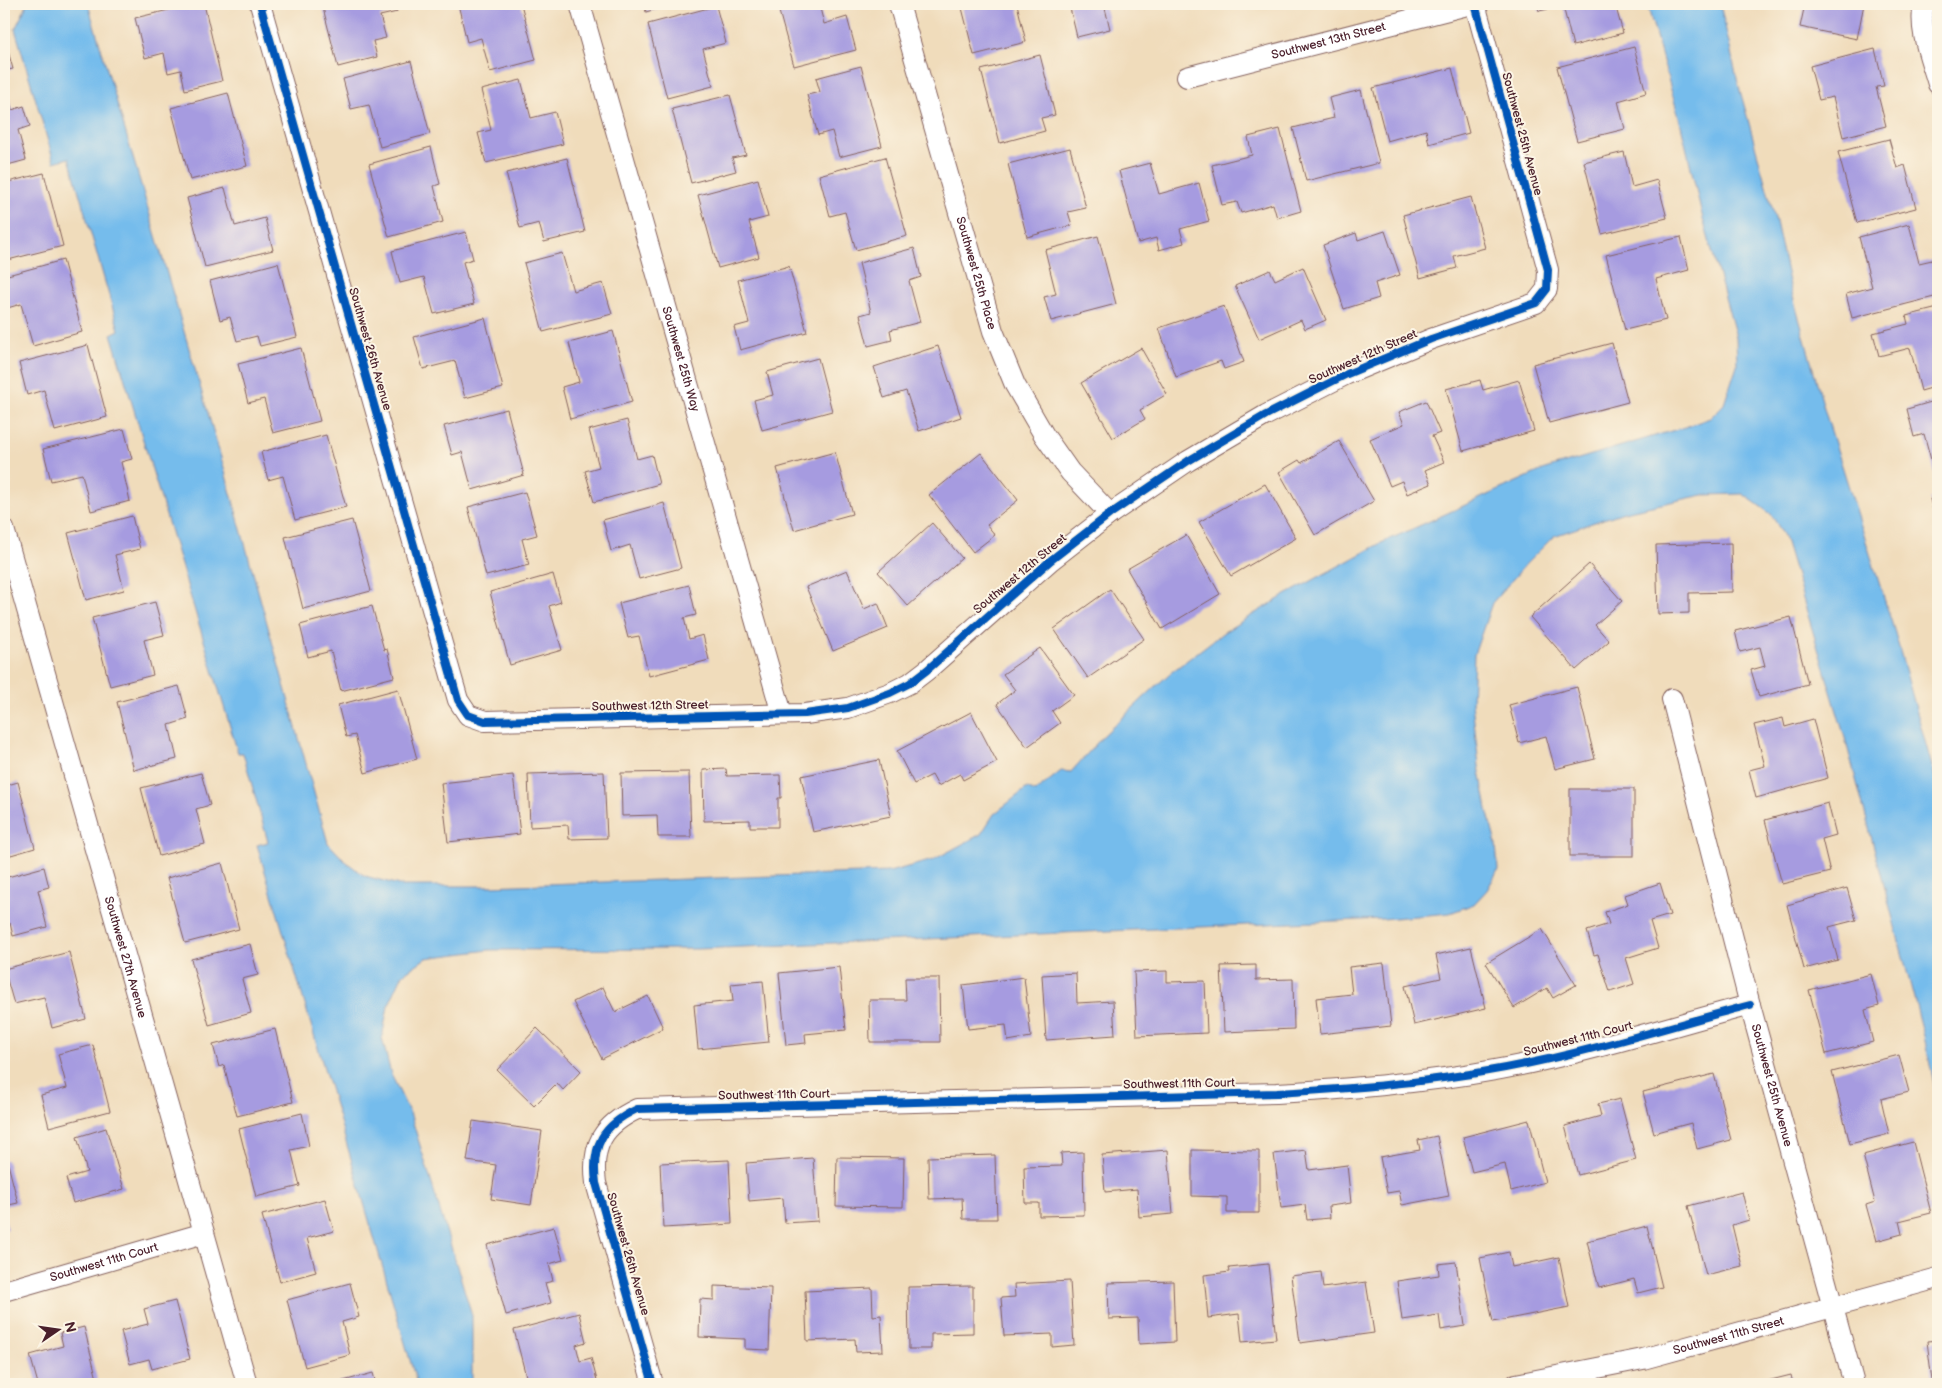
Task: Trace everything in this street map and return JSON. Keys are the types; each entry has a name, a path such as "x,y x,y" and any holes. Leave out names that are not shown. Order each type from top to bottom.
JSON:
{"street":[{"name":"Southwest 26th Avenue","path":"260,4 458,700"},
{"name":"Southwest 25th Way","path":"580,4 782,714"},
{"name":"Southwest 25th Place","path":"899,4 992,331 1015,385 1044,435 1070,472 1110,514"},
{"name":"Southwest 13th Street","path":"1187,77 1471,4"},
{"name":"Southwest 25th Avenue","path":"1475,4 1548,270"},
{"path":"1924,4 1922,12 1924,31 1938,84"},
{"name":"Southwest 12th Street","path":"458,700 468,715 485,721 805,714 848,708 890,693 928,670 1051,560 1110,514 1196,456 1266,415 1347,374 1431,339 1536,303 1547,288 1548,270"},
{"name":"Southwest 27th Avenue","path":"4,529 247,1384"},
{"name":"Southwest 25th Avenue","path":"1672,699 1750,1005 1854,1384"},
{"name":"Southwest 11th Court","path":"606,1130 620,1117 637,1109 1277,1093 1367,1088 1456,1077 1545,1060 1750,1005"},
{"name":"Southwest 26th Avenue","path":"606,1130 597,1146 595,1156 596,1183 653,1384"},
{"name":"Southwest 11th Court","path":"4,1291 204,1234"},
{"name":"Southwest 11th Street","path":"1529,1383 1643,1359 1938,1278"}],"water":[{"path":"25,4 88,4 222,461 328,843 345,861 365,876 403,886 488,886 889,872 933,860 981,834 994,814 1027,788 1035,792 1061,771 1071,772 1104,735 1169,674 1224,632 1282,597 1379,544 1545,469 1710,418 1724,404 1737,365 1736,337 1703,219 1681,125 1647,4 1720,4 1738,83 1776,222 1790,286 1826,415 1895,633 1938,788 1938,1103 1924,1036 1845,738 1784,536 1771,514 1743,494 1703,495 1624,512 1554,536 1526,564 1492,603 1474,655 1472,703 1479,766 1496,844 1498,870 1487,890 1474,904 1450,913 1383,919 698,949 489,950 426,958 403,974 388,1006 382,1038 391,1074 411,1116 472,1315 472,1378 474,1384 417,1384 257,845 268,842 243,753 238,753 111,334 119,330 69,158 54,162 15,29 26,7"}],"building":[{"path":"194,4 204,4 222,81 185,90 181,70 168,73 164,53 145,58 135,18"},
{"path":"322,4 394,4 397,12 380,16 386,38 373,41 377,57 338,67"},
{"path":"458,4 521,4 536,60 490,72 481,38 467,42"},
{"path":"644,4 673,4 646,12"},
{"path":"777,4 819,4 824,24 847,17 856,50 794,66"},
{"path":"961,4 1017,4 1026,42 974,55"},
{"path":"1069,4 1104,4 1110,29 1077,37"},
{"path":"1537,4 1615,4 1623,33 1573,46 1563,6 1539,11"},
{"path":"1805,4 1864,4 1857,39 1800,27"},
{"path":"716,6 726,43 703,49 713,86 667,98 648,24"},
{"path":"4,37 13,69 4,71"},
{"path":"1634,47 1646,93 1618,101 1625,129 1577,141 1557,67"},
{"path":"1875,49 1884,86 1876,87 1886,126 1843,137 1833,97 1819,100 1810,66"},
{"path":"1040,55 1055,115 1041,118 1045,131 1000,143 981,70"},
{"path":"411,61 430,134 380,147 369,105 351,109 343,79"},
{"path":"861,66 882,146 839,157 832,131 818,135 807,95 820,92 816,78"},
{"path":"1452,68 1469,133 1429,144 1426,130 1387,141 1373,88"},
{"path":"521,80 531,118 555,112 563,144 486,163 478,133 491,130 481,90"},
{"path":"1361,90 1379,163 1306,181 1293,128 1334,118 1329,98"},
{"path":"7,91 12,110 24,106 30,126 18,130 26,160 4,166 4,92"},
{"path":"228,93 247,166 190,180 171,108"},
{"path":"730,95 746,155 732,158 736,171 691,183 672,109"},
{"path":"1280,129 1301,211 1277,218 1273,204 1241,213 1237,202 1222,205 1212,165 1252,155 1248,137"},
{"path":"1889,139 1897,168 1905,165 1916,208 1857,223 1838,152"},
{"path":"431,147 440,184 434,186 443,222 389,237 369,164"},
{"path":"1070,148 1086,208 1068,212 1072,225 1027,237 1008,164"},
{"path":"1624,152 1632,187 1657,180 1667,218 1602,234 1584,162"},
{"path":"885,157 907,236 856,250 845,212 830,216 819,175"},
{"path":"567,158 585,232 544,242 539,223 520,228 506,173"},
{"path":"1150,163 1159,194 1199,183 1209,221 1180,229 1184,243 1159,250 1156,238 1138,243 1119,171"},
{"path":"44,173 63,246 4,261 4,183"},
{"path":"758,179 768,217 749,222 759,257 718,268 698,195"},
{"path":"225,188 235,226 265,218 273,250 205,267 187,198"},
{"path":"1471,197 1485,248 1454,256 1457,268 1420,278 1403,215"},
{"path":"1909,224 1919,263 1932,260 1938,286 1938,296 1852,318 1846,294 1872,287 1859,237"},
{"path":"1385,231 1400,275 1375,283 1379,298 1344,309 1323,245 1356,233 1358,240"},
{"path":"466,232 473,259 463,262 474,304 434,314 424,277 400,283 392,251"},
{"path":"1098,236 1116,304 1051,321 1044,297 1056,294 1045,250"},
{"path":"1681,237 1689,270 1656,279 1666,320 1625,330 1606,255"},
{"path":"914,248 921,277 909,281 920,322 890,330 892,340 868,346 860,315 871,312 859,263"},
{"path":"562,253 573,291 603,283 612,314 543,332 524,263"},
{"path":"63,260 82,332 33,346 21,304 4,309 4,276"},
{"path":"278,263 297,337 260,346 257,336 237,341 230,317 220,320 210,281"},
{"path":"789,266 807,332 740,350 734,327 749,323 738,280"},
{"path":"1303,267 1326,320 1305,329 1301,320 1259,339 1235,286 1270,270 1275,280"},
{"path":"1224,306 1244,362 1224,369 1221,361 1176,377 1159,328"},
{"path":"1938,308 1938,386 1921,391 1910,348 1879,356 1873,333 1908,324 1906,316"},
{"path":"485,318 503,388 465,398 455,361 423,369 414,337"},
{"path":"613,331 632,402 570,419 562,387 579,382 569,343"},
{"path":"1612,343 1628,402 1549,423 1533,364"},
{"path":"88,345 107,417 55,431 44,390 27,395 19,363"},
{"path":"938,346 961,417 919,431 906,391 884,398 874,367"},
{"path":"301,348 320,421 273,433 264,399 248,403 238,364"},
{"path":"1141,348 1167,394 1140,410 1145,419 1113,438 1081,383"},
{"path":"818,358 832,411 762,430 754,400 773,395 767,372"},
{"path":"1480,380 1483,390 1519,380 1534,431 1463,451 1446,389"},
{"path":"1938,400 1938,478 1936,478 1924,434 1914,437 1907,409"},
{"path":"1426,401 1440,433 1432,436 1444,462 1425,470 1431,484 1407,494 1402,481 1390,486 1370,439 1404,424 1399,412"},
{"path":"507,409 524,475 472,490 462,452 452,455 444,426"},
{"path":"627,420 637,459 652,455 659,484 594,502 585,471 599,467 589,430"},
{"path":"124,429 132,459 121,462 130,501 91,511 82,474 51,481 43,449"},
{"path":"326,435 346,507 295,520 283,476 268,480 261,452"},
{"path":"1339,441 1374,501 1315,535 1279,472 1299,460 1301,463"},
{"path":"835,452 852,514 794,530 777,468"},
{"path":"981,453 1018,500 987,525 995,535 973,552 929,495"},
{"path":"1265,484 1296,538 1231,576 1199,522"},
{"path":"525,492 537,535 522,539 529,565 486,576 468,507"},
{"path":"1938,496 1938,529 1930,499"},
{"path":"664,503 681,568 639,579 630,545 611,551 603,520"},
{"path":"132,516 140,549 115,555 124,590 86,600 68,533"},
{"path":"352,520 371,591 303,609 285,537"},
{"path":"932,523 962,558 908,606 878,572"},
{"path":"1186,535 1220,594 1162,629 1127,569"},
{"path":"1731,543 1732,592 1689,593 1689,613 1658,614 1656,545"},
{"path":"1589,564 1622,601 1595,625 1609,641 1576,670 1530,617"},
{"path":"847,570 864,609 878,603 888,628 833,651 806,587"},
{"path":"553,574 561,602 549,606 562,650 510,665 490,592"},
{"path":"689,585 696,615 684,618 689,639 703,635 709,660 649,676 639,636 628,638 619,603"},
{"path":"1110,589 1144,639 1088,678 1054,629"},
{"path":"155,602 164,635 144,640 153,675 110,686 92,618"},
{"path":"372,606 384,650 387,649 394,677 341,691 331,651 308,657 300,625"},
{"path":"1791,617 1808,684 1759,697 1751,670 1765,666 1760,647 1740,652 1735,631"},
{"path":"1040,648 1074,695 1052,711 1060,723 1027,747 997,704 1015,690 1003,674"},
{"path":"179,686 188,719 169,725 177,759 134,770 117,702"},
{"path":"1577,687 1595,759 1555,769 1546,736 1519,743 1509,705"},
{"path":"398,689 417,759 365,773 355,735 346,737 338,705"},
{"path":"971,712 997,762 963,780 960,774 938,786 932,775 914,784 897,751"},
{"path":"1783,718 1785,727 1813,719 1828,778 1756,798 1749,770 1765,766 1754,725"},
{"path":"879,760 891,816 813,832 801,776"},
{"path":"726,769 727,776 780,775 781,798 778,798 778,827 750,827 750,820 704,821 703,770"},
{"path":"604,772 607,838 569,839 568,825 530,827 528,774"},
{"path":"689,772 691,837 658,837 657,815 622,816 621,773"},
{"path":"201,773 210,805 196,809 205,844 159,856 141,788"},
{"path":"513,775 520,834 448,842 441,783"},
{"path":"18,782 35,848 4,857 4,786"},
{"path":"1570,789 1634,789 1634,856 1570,856"},
{"path":"1828,803 1836,835 1822,839 1830,872 1782,884 1765,820"},
{"path":"222,863 239,929 185,943 167,878"},
{"path":"44,867 49,887 38,890 47,927 13,936 10,923 4,925 4,878"},
{"path":"1660,883 1670,915 1650,921 1658,948 1626,958 1634,984 1610,992 1598,954 1594,955 1587,931 1609,924 1605,912 1628,904 1625,895"},
{"path":"1847,888 1856,920 1829,927 1838,960 1804,969 1787,905"},
{"path":"1542,929 1576,985 1553,998 1547,988 1514,1008 1486,963"},
{"path":"250,944 258,975 242,979 251,1013 209,1025 191,959"},
{"path":"1471,947 1486,1008 1414,1025 1405,986 1441,978 1436,955"},
{"path":"69,952 86,1019 52,1028 44,997 14,1004 4,969"},
{"path":"1384,963 1391,1026 1320,1034 1316,998 1352,994 1349,967"},
{"path":"1256,965 1256,980 1293,979 1294,1029 1224,1032 1221,966"},
{"path":"839,967 846,1030 805,1034 806,1043 786,1045 779,973"},
{"path":"1167,971 1167,982 1205,981 1207,1033 1137,1036 1134,972"},
{"path":"1076,973 1077,1003 1113,1001 1115,1035 1046,1040 1042,975"},
{"path":"1871,974 1879,1006 1865,1010 1873,1042 1826,1054 1809,990"},
{"path":"1024,977 1031,1037 1008,1041 1006,1025 968,1029 963,985"},
{"path":"905,978 939,978 940,1042 870,1042 869,1000 906,1000"},
{"path":"763,981 769,1042 698,1049 694,1005 733,1001 731,984"},
{"path":"603,987 615,1012 648,996 663,1028 602,1059 573,1002"},
{"path":"537,1028 581,1071 563,1090 557,1083 534,1106 497,1070"},
{"path":"275,1029 293,1102 237,1116 224,1065 219,1067 213,1045"},
{"path":"93,1045 110,1111 49,1127 41,1095 67,1088 58,1054"},
{"path":"1899,1055 1909,1092 1881,1099 1889,1134 1850,1144 1832,1072"},
{"path":"1714,1074 1731,1140 1697,1149 1691,1123 1654,1133 1643,1092"},
{"path":"1620,1099 1636,1160 1578,1175 1565,1126 1601,1116 1598,1104"},
{"path":"302,1113 309,1146 291,1150 300,1186 256,1197 239,1129"},
{"path":"1529,1120 1545,1182 1511,1191 1505,1164 1472,1172 1463,1137"},
{"path":"473,1121 542,1131 531,1205 491,1199 496,1165 467,1161"},
{"path":"106,1128 124,1189 73,1203 66,1178 87,1172 77,1137"},
{"path":"1437,1136 1449,1196 1402,1205 1399,1191 1387,1193 1380,1157 1420,1150 1418,1140"},
{"path":"1913,1142 1931,1213 1899,1221 1902,1234 1876,1241 1866,1205 1875,1202 1863,1155"},
{"path":"1168,1150 1173,1214 1139,1217 1137,1189 1105,1192 1102,1155"},
{"path":"1192,1150 1259,1151 1259,1213 1227,1213 1227,1197 1192,1196"},
{"path":"1306,1150 1309,1170 1347,1165 1351,1203 1329,1206 1330,1218 1307,1220 1305,1205 1281,1208 1274,1154"},
{"path":"1083,1152 1084,1215 1039,1216 1039,1203 1025,1203 1024,1167 1062,1166 1061,1153"},
{"path":"995,1155 997,1219 963,1219 962,1198 929,1199 928,1157"},
{"path":"837,1157 904,1158 903,1207 836,1206"},
{"path":"813,1158 818,1221 785,1223 783,1198 749,1201 746,1163"},
{"path":"4,1160 7,1160 18,1203 4,1206"},
{"path":"729,1160 732,1224 663,1228 660,1163"},
{"path":"1742,1192 1749,1220 1732,1225 1742,1266 1706,1275 1688,1206"},
{"path":"325,1199 334,1231 307,1238 316,1272 280,1282 262,1215"},
{"path":"4,1216 8,1229 4,1230"},
{"path":"1647,1226 1662,1287 1638,1293 1634,1279 1599,1288 1587,1241"},
{"path":"554,1227 563,1260 549,1264 553,1281 545,1283 551,1303 506,1315 487,1245"},
{"path":"1509,1252 1512,1267 1559,1257 1569,1307 1493,1322 1480,1258"},
{"path":"1456,1262 1465,1326 1441,1330 1439,1315 1402,1320 1397,1281 1439,1275 1438,1264"},
{"path":"1268,1264 1276,1339 1242,1342 1239,1314 1208,1318 1204,1275 1230,1272 1229,1268"},
{"path":"1321,1272 1323,1288 1366,1282 1374,1333 1300,1343 1291,1276"},
{"path":"1070,1281 1074,1345 1052,1347 1052,1334 1004,1336 1001,1298 1015,1297 1014,1284"},
{"path":"1173,1281 1175,1342 1139,1344 1138,1318 1109,1319 1108,1283"},
{"path":"350,1283 359,1317 342,1322 350,1355 305,1367 287,1300"},
{"path":"714,1286 771,1288 769,1350 745,1349 745,1339 699,1337 700,1299 714,1300"},
{"path":"973,1286 973,1333 931,1334 931,1349 909,1349 908,1287"},
{"path":"872,1288 873,1316 881,1315 883,1351 856,1352 855,1339 807,1341 805,1291"},
{"path":"175,1301 190,1359 152,1369 149,1359 130,1364 121,1331 148,1324 144,1309"},
{"path":"579,1313 586,1342 576,1345 580,1361 591,1358 598,1384 528,1384 514,1330"},
{"path":"84,1327 98,1383 38,1384 30,1355 63,1346 60,1333"},
{"path":"1938,1340 1938,1384 1917,1384 1932,1381 1927,1341"},
{"path":"373,1373 376,1384 332,1384"},
{"path":"1791,1375 1793,1384 1755,1384"}],"cycle path":[{"path":"260,4 458,700 468,715 485,721 805,714 848,708 890,693 910,683 927,670 1051,560 1110,514 1188,461 1266,415 1347,374 1431,339 1536,303 1547,289 1548,270 1475,4"},
{"path":"653,1384 596,1183 595,1170 598,1147 608,1129 625,1115 637,1109 1277,1093 1378,1086 1478,1073 1544,1060 1621,1041 1750,1005"}]}
